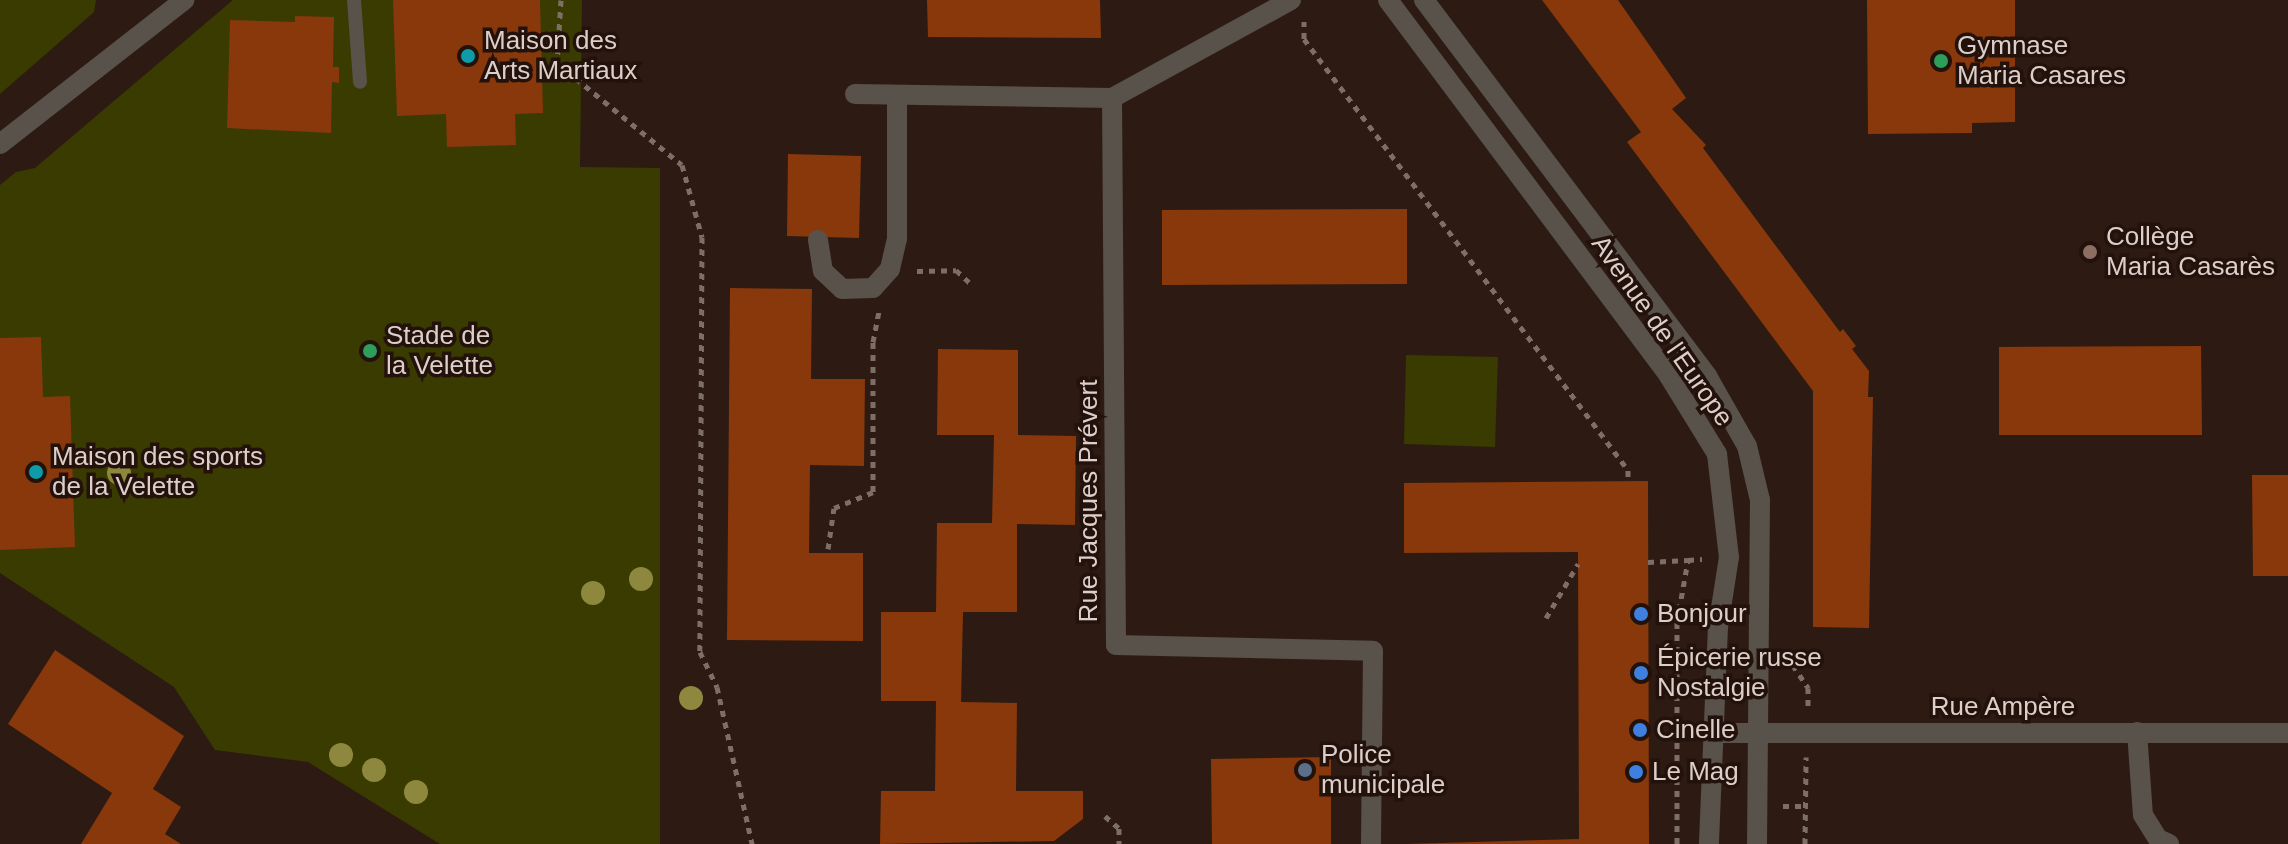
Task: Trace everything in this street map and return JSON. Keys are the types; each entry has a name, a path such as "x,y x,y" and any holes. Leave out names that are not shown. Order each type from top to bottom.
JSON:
{"street":[{"path":"0,144 184,0"},
{"name":"Avenue de l'Europe","path":"1388,0 1669,376 1717,454 1729,557 1718,627 1718,733 1709,844"},
{"name":"Avenue de l'Europe","path":"1424,0 1737,423 1760,500 1757,844"},
{"path":"855,94 1112,98 1297,6"},
{"path":"818,240 819,262 834,285 860,291 877,285 896,250 897,95"},
{"name":"Rue Jacques Prévert","path":"1112,98 1116,645 1373,651 1371,844"},
{"path":"2137,732 2143,815 2158,839 2169,844"},
{"name":"Rue Ampère","path":"1718,733 2288,733"}],"lane":[{"path":"354,0 360,82"}],"path":[{"path":"561,0 557,63 682,165 702,237 700,652 717,687 752,844"},
{"path":"1297,6 1304,39 1628,470 1628,481"},
{"path":"910,271 956,270 970,283"},
{"path":"828,549 834,508 873,492 874,328 885,297 877,285"},
{"path":"1648,562 1688,560"},
{"path":"1546,618 1578,564"},
{"path":"1786,640 1786,654 1808,688 1805,844"},
{"path":"1105,816 1119,828 1119,844"}],"shaded area":[{"path":"0,0 96,0 94,12 0,94"},
{"path":"233,0 582,0 580,167 660,168 660,844 440,844 308,762 215,750 174,687 0,573 0,185 16,172 35,168"},
{"path":"1406,355 1498,357 1495,447 1404,444"}],"building":[{"name":"Maison des Arts Martiaux","path":"393,0 540,0 543,113 515,114 516,145 447,147 446,114 397,116"},
{"path":"927,0 1100,0 1101,38 928,37"},
{"path":"1542,0 1618,0 1686,98 1672,109 1706,145 1703,148 1840,332 1843,329 1856,346 1852,349 1869,371 1868,397 1873,397 1869,628 1813,627 1813,391 1627,142 1641,132"},
{"name":"Gymnase Maria Casares","path":"1867,0 2015,0 2015,122 1972,123 1972,133 1868,134"},
{"path":"295,16 334,17 333,67 339,67 339,83 332,82 331,133 227,128 230,20 295,22"},
{"path":"788,154 861,156 859,238 787,236"},
{"path":"1407,209 1407,284 1162,285 1162,210"},
{"path":"730,288 812,289 811,379 865,379 864,466 810,465 809,553 863,553 863,641 727,640"},
{"name":"Maison des sports de la Velette","path":"41,337 43,397 70,396 75,547 0,550 0,338"},
{"path":"2201,346 2202,435 1999,435 1999,347"},
{"path":"938,349 1018,350 1018,435 1076,436 1075,525 1017,524 1017,612 963,612 961,702 1017,703 1016,791 1083,791 1083,819 1054,841 880,844 881,791 935,791 936,701 881,701 881,612 936,612 937,523 992,523 994,435 937,435"},
{"path":"2252,475 2288,475 2288,576 2253,576"},
{"path":"1648,481 1649,844 1406,844 1579,839 1578,552 1404,553 1404,483"},
{"path":"55,650 184,736 153,789 181,807 165,834 181,844 81,844 112,793 8,724"},
{"path":"1331,757 1331,844 1212,844 1211,759"}],"place":[{"name":"Maison des Arts Martiaux","path":"468,56"},
{"name":"Gymnase Maria Casares","path":"1941,61"},
{"name":"Collège Maria Casarès","path":"2090,252"},
{"name":"Stade de la Velette","path":"370,351"},
{"name":"Maison des sports de la Velette","path":"36,472"},
{"name":"Bonjour","path":"1641,614"},
{"name":"Épicerie russe Nostalgie","path":"1641,673"},
{"name":"Cinelle","path":"1640,730"},
{"name":"Police municipale","path":"1305,770"},
{"name":"Le Mag","path":"1636,772"}]}
